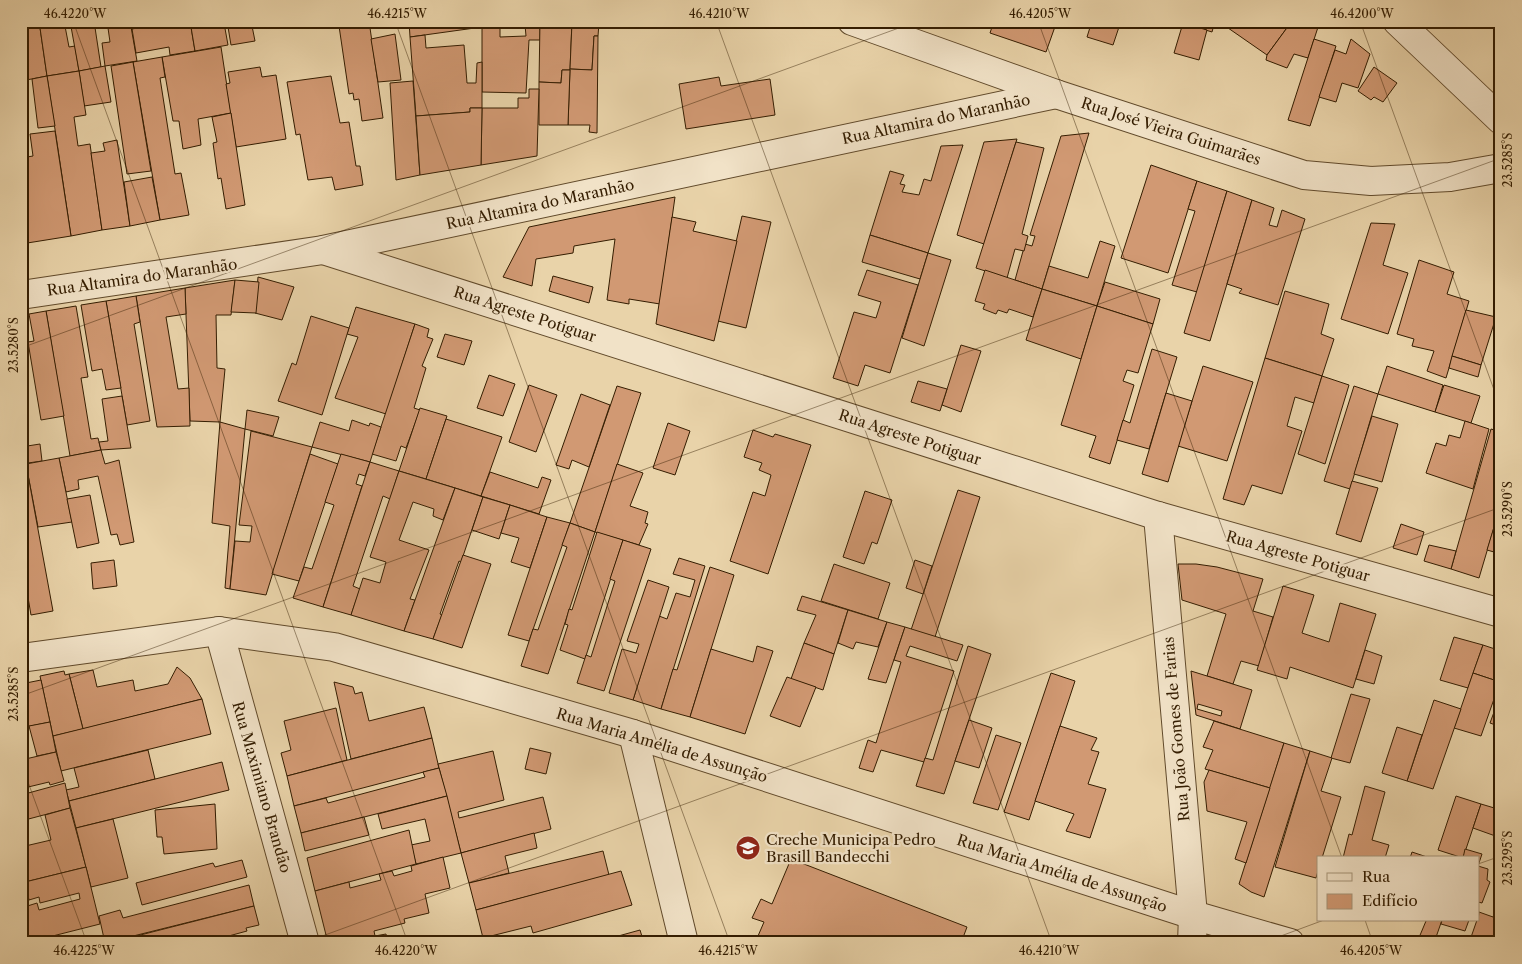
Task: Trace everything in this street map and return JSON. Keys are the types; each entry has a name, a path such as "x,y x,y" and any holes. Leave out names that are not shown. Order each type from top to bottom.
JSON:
{"street":[{"name":"Rua José Vieira Guimarães","path":"852,21 1056,94 1304,175 1371,182 1450,176 1501,168"},
{"path":"1397,21 1501,120"},
{"name":"Rua Altamira do Maranhão","path":"21,295 324,250 1056,94"},
{"name":"Rua Agreste Potiguar","path":"324,250 1158,516 1501,613"},
{"name":"Rua João Gomes de Farias","path":"1158,516 1193,916 1192,943"},
{"name":"Rua Maria Amélia de Assunção","path":"21,658 219,632 334,647 633,734 1193,916 1290,943"},
{"name":"Rua Maximiano Brandão","path":"219,632 305,943"},
{"path":"633,734 684,943"}],"building":[{"path":"21,21 39,21 47,76 21,81"},
{"path":"39,21 64,21 69,47 75,46 79,71 47,76"},
{"path":"70,21 94,21 101,67 79,71"},
{"path":"107,21 130,21 137,61 105,66 102,43 110,42"},
{"path":"168,21 190,21 195,51 170,55 169,47 136,53 132,29"},
{"path":"190,21 217,21 217,24 224,23 228,45 195,51"},
{"path":"227,21 251,21 255,41 231,45"},
{"path":"338,21 369,21 339,26"},
{"path":"369,21 383,118 362,121 359,99 354,100 353,93 349,94 339,26"},
{"path":"409,21 482,21 482,27 410,37"},
{"path":"482,21 500,21 500,37 526,36 525,25 512,27 511,21 540,21 540,40 529,40 526,93 482,92"},
{"path":"540,21 572,21 570,70 562,70 561,83 539,82"},
{"path":"994,21 1057,21 1046,52 990,33"},
{"path":"1092,21 1121,21 1113,45 1087,37"},
{"path":"1183,21 1215,21 1212,32 1183,23"},
{"path":"1218,21 1292,21 1267,55"},
{"path":"1292,21 1320,21 1308,58 1294,54 1287,68 1266,60 1267,55"},
{"path":"572,22 599,23 598,36 594,36 592,70 570,69"},
{"path":"1183,23 1207,30 1199,60 1174,53"},
{"path":"395,34 401,80 378,82 371,39"},
{"path":"425,35 426,48 464,45 467,83 476,83 477,63 482,62 482,108 470,108 470,112 416,116 410,37"},
{"path":"594,36 598,36 597,133 589,132 590,125 568,125 570,69 592,70"},
{"path":"1314,39 1336,46 1310,126 1288,120"},
{"path":"1351,39 1370,54 1358,88 1342,83 1336,102 1319,97 1335,50 1346,54"},
{"path":"221,47 231,113 198,119 201,145 183,149 179,121 173,121 162,57"},
{"path":"162,57 165,77 160,78 175,174 181,173 189,215 160,220 133,62"},
{"path":"133,62 151,171 127,174 111,66"},
{"path":"105,66 111,102 84,106 79,71"},
{"path":"260,67 262,77 276,75 286,139 236,147 226,84 230,83 228,72"},
{"path":"1374,67 1397,83 1383,102 1374,97 1371,100 1358,91"},
{"path":"562,70 570,70 568,125 539,125 539,82 561,83"},
{"path":"79,71 86,115 74,117 78,146 90,144 102,230 71,236 47,76"},
{"path":"47,76 55,126 38,128 32,79"},
{"path":"331,76 340,123 349,122 356,166 360,166 363,185 335,190 332,177 308,180 300,134 296,135 287,82"},
{"path":"719,77 721,86 770,79 775,115 686,129 679,84"},
{"path":"413,81 420,175 396,180 390,83"},
{"path":"529,89 539,89 537,156 481,165 482,108 518,108 518,98 529,98"},
{"path":"470,108 482,108 481,165 420,175 416,116 470,112"},
{"path":"231,113 245,205 226,209 221,178 218,179 213,143 217,142 212,117"},
{"path":"55,131 71,236 21,244 21,158 33,156 30,134"},
{"path":"1089,133 1042,289 1015,280 1025,244 1032,246 1035,236 1030,235 1061,136"},
{"path":"1017,139 984,244 957,235 984,142"},
{"path":"117,140 130,226 102,230 91,153 105,151 103,143"},
{"path":"1016,142 1044,148 1022,234 1028,236 1024,251 1015,249 1007,278 976,268"},
{"path":"963,145 928,253 870,235 890,171 904,175 900,184 905,185 902,192 919,195 924,179 931,181 941,146"},
{"path":"1151,165 1197,181 1168,273 1121,258"},
{"path":"152,177 160,220 130,226 124,182"},
{"path":"1197,181 1227,191 1197,292 1172,285 1195,211 1188,209"},
{"path":"1227,191 1252,200 1210,341 1184,333"},
{"path":"675,197 660,304 629,299 629,304 607,300 615,239 574,246 573,253 536,259 532,286 503,277 529,227"},
{"path":"1252,200 1274,208 1269,225 1277,227 1282,210 1305,219 1278,305 1239,293 1242,289 1227,284"},
{"path":"742,216 771,222 746,328 718,321"},
{"path":"672,217 696,222 693,231 737,241 714,341 656,324"},
{"path":"1371,223 1395,224 1383,265 1408,273 1388,334 1341,319"},
{"path":"870,235 928,253 920,279 862,262"},
{"path":"1100,241 1115,246 1097,306 1042,289 1049,266 1088,278"},
{"path":"928,253 951,260 924,346 902,338"},
{"path":"1419,260 1454,272 1447,294 1469,301 1446,378 1427,371 1434,351 1412,346 1414,339 1397,334"},
{"path":"867,270 918,285 890,373 865,365 858,386 833,378 854,312 876,318 881,302 858,295"},
{"path":"985,270 1042,289 1033,317 1009,309 1007,313 998,310 996,314 983,309 985,304 975,301"},
{"path":"553,276 593,287 589,303 549,291"},
{"path":"258,277 294,287 282,320 255,313"},
{"path":"235,280 231,315 216,315 217,368 225,369 220,422 190,421 185,288"},
{"path":"235,280 259,282 256,313 231,312"},
{"path":"1105,282 1160,299 1153,324 1097,306"},
{"path":"185,288 186,314 166,317 178,389 189,388 190,426 157,427 136,296"},
{"path":"1042,289 1097,306 1081,359 1026,340"},
{"path":"1285,291 1329,304 1321,334 1334,339 1322,376 1265,358"},
{"path":"136,296 140,322 134,324 150,421 127,425 106,301"},
{"path":"106,301 121,388 106,390 102,369 92,371 81,305"},
{"path":"76,306 88,377 81,378 91,439 98,438 101,450 70,456 46,311"},
{"path":"1097,306 1153,324 1138,373 1127,370 1123,381 1134,385 1110,464 1089,457 1096,436 1061,425"},
{"path":"356,307 415,324 386,414 335,398 358,337 347,334"},
{"path":"1466,310 1496,317 1481,365 1452,356"},
{"path":"46,311 64,416 41,420 28,342 34,341 29,314"},
{"path":"311,316 349,328 322,415 278,401 292,363 296,365"},
{"path":"415,324 429,329 427,337 433,339 422,366 426,368 414,408 420,410 406,448 401,446 396,461 372,454"},
{"path":"445,334 472,341 464,365 437,357"},
{"path":"961,345 981,351 961,412 942,405"},
{"path":"21,346 23,346 27,371 21,372"},
{"path":"1152,349 1177,357 1149,449 1117,440 1123,420 1130,423"},
{"path":"1452,356 1481,365 1478,377 1449,368"},
{"path":"1265,358 1322,376 1314,403 1295,397 1287,426 1302,431 1282,494 1252,485 1244,505 1223,499"},
{"path":"1203,366 1253,382 1227,461 1178,446"},
{"path":"1387,366 1443,385 1435,412 1378,394"},
{"path":"489,375 515,384 503,416 477,408"},
{"path":"1322,376 1349,385 1325,464 1298,454"},
{"path":"918,381 947,389 940,411 911,402"},
{"path":"529,385 557,395 536,452 509,442"},
{"path":"1444,385 1480,396 1471,423 1435,412"},
{"path":"617,386 641,393 595,532 570,523"},
{"path":"1354,386 1378,394 1350,489 1324,481"},
{"path":"1166,393 1192,401 1168,482 1142,474"},
{"path":"581,394 610,405 589,467 572,460 569,469 556,465"},
{"path":"122,396 131,448 101,450 99,442 108,441 102,399"},
{"path":"1501,406 1501,432 1494,430"},
{"path":"420,408 447,416 426,479 399,471"},
{"path":"247,410 279,417 273,436 245,429"},
{"path":"1372,416 1398,424 1382,482 1354,474"},
{"path":"446,419 502,437 481,496 426,479"},
{"path":"352,420 369,426 370,423 381,427 370,462 312,447 320,422 349,431"},
{"path":"1465,421 1489,429 1473,489 1426,473 1436,443 1446,446 1449,435 1460,438"},
{"path":"220,422 245,429 230,589 225,588 230,526 212,523"},
{"path":"668,423 690,431 675,475 653,468"},
{"path":"1491,429 1501,432 1501,504 1479,578 1451,569"},
{"path":"753,430 773,437 775,434 811,445 768,574 730,561 753,492 765,496 771,475 759,470 762,463 744,457"},
{"path":"251,431 312,447 266,595 230,589 235,541 250,542 252,526 239,525"},
{"path":"40,444 42,461 21,464 21,447"},
{"path":"101,450 105,464 119,460 134,542 120,545 117,534 111,535 98,476 78,480 79,489 66,492 59,458"},
{"path":"310,454 338,464 299,581 272,574"},
{"path":"341,454 370,462 365,476 359,474 356,484 362,486 323,607 293,598 304,567 312,569 334,505 325,502"},
{"path":"59,458 72,522 38,527 26,464"},
{"path":"370,462 399,471 390,499 383,496 353,586 360,589 351,615 323,607"},
{"path":"21,464 26,464 53,611 31,615 25,580 21,581"},
{"path":"617,464 643,473 630,506 648,512 645,523 648,524 639,545 595,532"},
{"path":"399,471 455,488 443,520 433,516 434,509 413,502 399,540 429,550 410,599 415,600 404,631 351,615 363,578 380,583 386,562 370,557"},
{"path":"490,472 538,488 542,477 551,480 539,514 481,496"},
{"path":"1352,481 1378,488 1361,542 1336,534"},
{"path":"455,488 483,497 461,562 459,561 440,614 442,615 433,639 404,631"},
{"path":"958,490 980,497 935,637 911,630"},
{"path":"865,491 892,500 877,544 872,542 864,564 843,557"},
{"path":"90,495 99,543 77,548 67,499"},
{"path":"483,497 510,505 499,539 472,530"},
{"path":"1501,504 1501,554 1487,550"},
{"path":"510,505 547,517 530,568 511,562 519,538 501,533"},
{"path":"547,517 570,523 529,641 508,635"},
{"path":"570,523 595,532 548,674 521,666 533,629 538,630 567,547 562,545"},
{"path":"1401,524 1424,532 1417,555 1393,548"},
{"path":"597,532 623,540 585,659 560,650 568,625 565,624 569,609 572,610"},
{"path":"623,540 651,549 604,691 577,683 586,655 591,657 615,581 610,579"},
{"path":"1429,545 1456,551 1451,569 1424,561"},
{"path":"463,555 491,564 462,648 433,639"},
{"path":"679,558 705,566 661,709 633,700 659,616 667,619 676,593 690,597 695,580 673,574"},
{"path":"114,560 117,586 93,589 91,563"},
{"path":"915,560 932,566 923,594 906,588"},
{"path":"834,564 890,583 878,619 821,601"},
{"path":"1178,564 1217,567 1263,579 1253,611 1273,617 1259,666 1241,661 1233,684 1207,676 1226,614 1182,600"},
{"path":"710,567 734,575 690,717 661,709 673,669 677,670"},
{"path":"648,580 669,587 633,700 609,693 622,649 636,653 639,644 627,641"},
{"path":"1283,586 1314,595 1302,633 1329,642 1340,603 1376,614 1353,688 1290,667 1287,679 1257,670"},
{"path":"802,596 848,610 834,654 804,643 816,615 797,610"},
{"path":"848,610 887,622 878,647 856,642 853,649 838,643"},
{"path":"887,622 905,627 886,683 868,679"},
{"path":"905,627 963,645 957,661 910,646 906,656 954,671 924,762 881,750 873,772 859,768 868,740 876,743 901,662 894,660"},
{"path":"1454,637 1483,645 1468,688 1440,680"},
{"path":"804,643 834,654 823,690 791,679"},
{"path":"1483,645 1501,651 1500,682 1473,673"},
{"path":"757,646 773,651 745,734 690,717 711,649 753,662"},
{"path":"968,646 991,654 944,794 916,786 925,758 933,760"},
{"path":"1365,650 1382,656 1374,684 1356,679"},
{"path":"177,667 190,678 202,699 83,729 69,674 93,670 97,687 133,680 135,691 168,684"},
{"path":"64,671 65,675 69,674 83,729 53,736 40,676"},
{"path":"1191,671 1252,690 1240,729 1196,715","holes":["1198,704 1222,711 1221,716 1197,709"]},
{"path":"1051,673 1075,681 1029,820 1004,812"},
{"path":"1473,673 1500,682 1481,736 1454,728"},
{"path":"787,677 816,687 800,727 770,716"},
{"path":"41,680 50,722 21,728 21,684"},
{"path":"334,682 353,687 355,694 362,692 369,721 424,707 432,738 351,759"},
{"path":"1501,693 1501,727 1490,723"},
{"path":"1351,694 1370,699 1350,763 1331,758"},
{"path":"202,699 211,734 61,771 53,736"},
{"path":"1434,700 1461,709 1433,789 1407,781"},
{"path":"336,708 347,760 287,776 281,753 291,750 284,721"},
{"path":"969,720 992,728 979,768 955,761"},
{"path":"1214,721 1284,743 1270,788 1205,769 1213,750 1203,747"},
{"path":"50,722 56,752 37,756 29,726"},
{"path":"1060,726 1097,738 1091,750 1099,752 1088,784 1106,789 1090,838 1066,831 1074,814 1035,801"},
{"path":"1397,727 1422,735 1407,781 1382,773"},
{"path":"996,735 1021,743 998,810 973,803"},
{"path":"432,738 439,768 294,806 287,776"},
{"path":"1284,743 1310,751 1264,897 1251,892 1239,884"},
{"path":"530,748 551,753 546,774 525,769"},
{"path":"148,750 155,779 69,801 66,790 79,787 74,768"},
{"path":"493,751 504,800 458,812 459,818 543,797 551,829 461,853 438,764"},
{"path":"1310,751 1332,758 1321,791 1341,797 1323,856 1317,856 1316,878 1275,867"},
{"path":"56,752 64,781 50,785 49,782 24,788 23,785 21,786 21,760"},
{"path":"222,762 229,790 76,828 69,801"},
{"path":"439,768 447,796 301,833 294,806 326,798 328,803 425,777 423,772"},
{"path":"1209,770 1270,788 1246,863 1235,859 1247,822 1207,811 1204,782"},
{"path":"65,783 70,808 21,821 21,795"},
{"path":"1365,786 1385,792 1372,840 1389,845 1386,856 1344,856 1349,834 1352,835"},
{"path":"447,796 461,853 416,864 411,845 430,841 425,819 382,829 378,814"},
{"path":"1456,796 1481,804 1464,856 1457,856 1438,850"},
{"path":"215,804 217,849 164,854 162,837 157,837 155,810"},
{"path":"1481,804 1501,810 1501,838 1473,828"},
{"path":"70,808 86,867 21,883 21,847 51,840 45,815"},
{"path":"364,817 369,835 305,851 301,833"},
{"path":"113,819 128,878 91,887 76,828"},
{"path":"409,830 416,864 315,891 307,858"},
{"path":"534,833 537,848 505,856 509,873 469,883 461,853"},
{"path":"1465,849 1482,854 1480,860 1480,856 1463,856"},
{"path":"603,851 609,875 476,910 469,883"},
{"path":"1412,852 1424,856 1411,856"},
{"path":"443,857 450,888 425,894 429,913 404,919 405,923 374,931 375,936 351,943 328,943 315,891 349,882 350,888 381,880 379,874 392,871 394,876 412,871 411,866"},
{"path":"791,859 967,927 961,943 755,943 764,922 752,918 761,899 772,904"},
{"path":"242,860 247,877 142,905 136,883 213,863 215,867"},
{"path":"86,867 100,924 29,942 21,908 37,903 39,910 80,899 79,893 40,903 39,897 29,900 25,882"},
{"path":"1480,867 1488,869 1487,880 1490,882 1482,903 1480,902"},
{"path":"621,871 632,905 533,933 531,926 483,938 476,910"},
{"path":"249,885 254,906 105,943 99,916 120,910 123,918"},
{"path":"254,906 259,925 246,928 247,931 203,943 109,943"},
{"path":"1497,907 1501,908 1501,931 1497,943 1469,943 1476,922 1480,922 1480,912 1493,917"},
{"path":"1426,922 1441,922 1434,943 1425,943 1418,940"},
{"path":"1442,922 1468,922 1465,931 1441,924"},
{"path":"640,930 644,943 593,943"},
{"path":"386,934 388,943 351,943 375,936"},
{"path":"262,937 264,943 240,943"}],"place":[{"name":"Creche Municipa Pedro Brasill Bandecchi","path":"748,848"}]}
